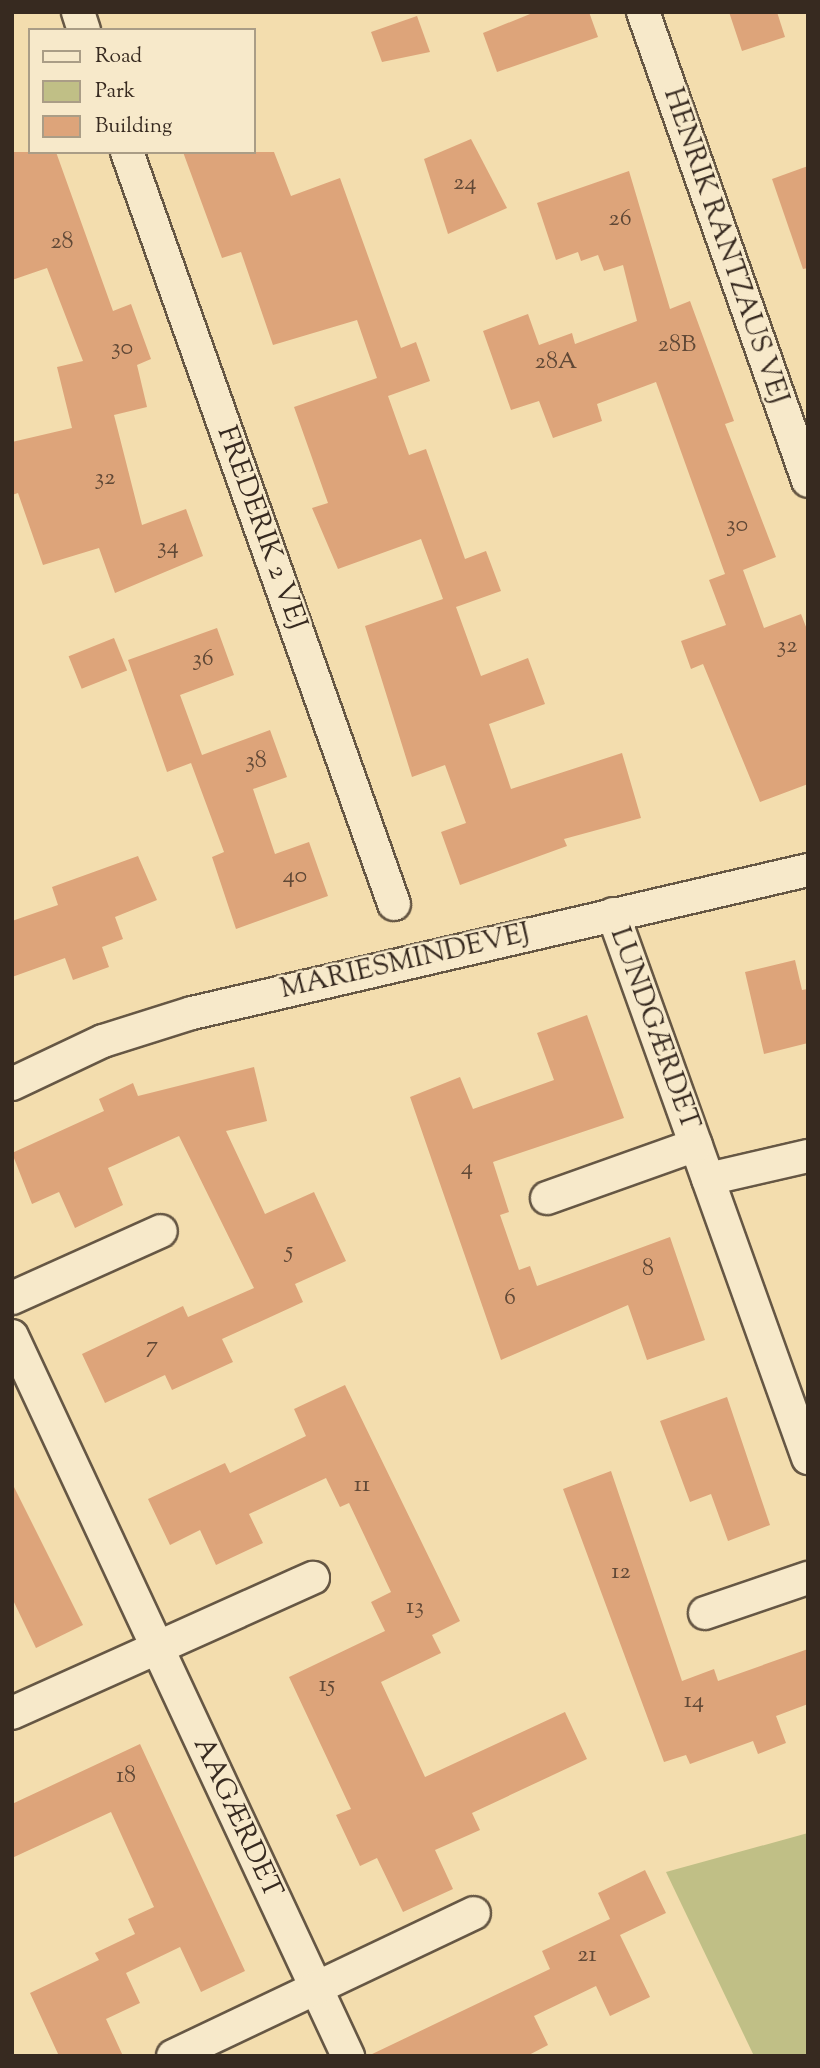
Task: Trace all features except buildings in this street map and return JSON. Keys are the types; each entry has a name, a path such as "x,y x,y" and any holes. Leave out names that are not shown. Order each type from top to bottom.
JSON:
{"street":[{"name":"HENRIK RANTZAUS VEJ","path":"643,12 808,481"},
{"name":"FREDERIK 2 VEJ","path":"128,154 394,904"},
{"name":"MARIESMINDEVEJ","path":"12,1084 103,1041 192,1013 808,870"},
{"name":"LUNDGÆRDET","path":"612,914 808,1458"},
{"name":"LUNDGÆRDET","path":"547,1198 696,1145"},
{"path":"708,1179 808,1156"},
{"path":"12,1298 161,1231"},
{"name":"AAGÆRDET","path":"12,1336 348,2056"},
{"path":"12,1713 313,1578"},
{"path":"705,1613 808,1578"},
{"path":"173,2056 474,1913"}],"green space":[{"path":"808,1833 808,2056 754,2056 666,1872"}]}
